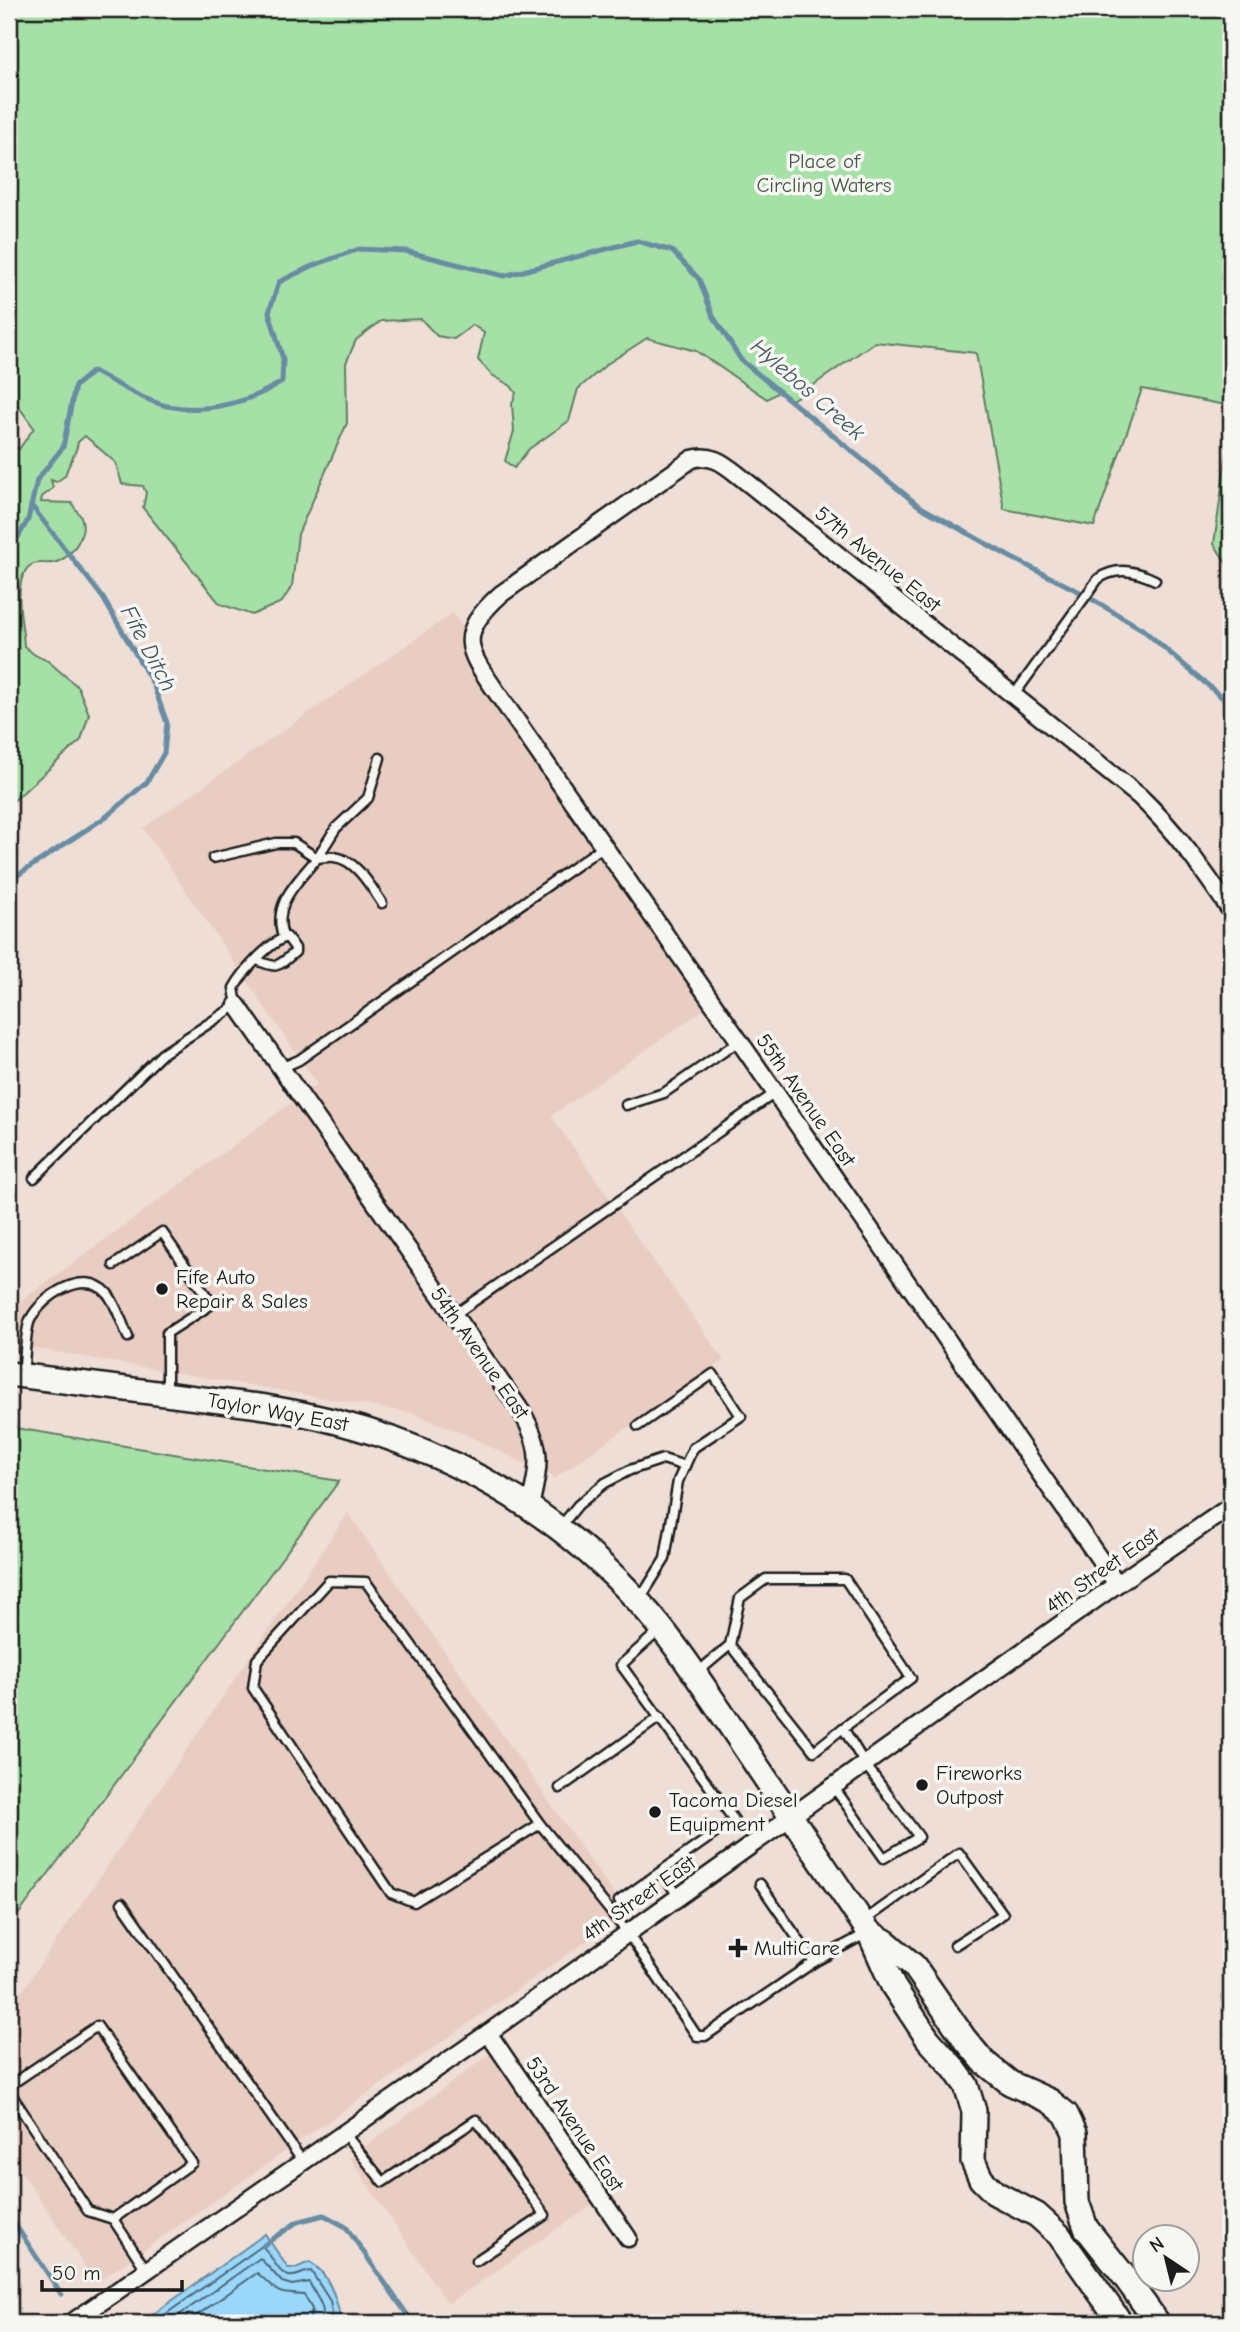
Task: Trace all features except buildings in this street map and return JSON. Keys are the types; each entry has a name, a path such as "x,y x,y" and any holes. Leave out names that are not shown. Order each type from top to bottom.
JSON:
{"main road":[{"name":"Taylor Way East","path":"16,1375 306,1413 383,1434 459,1465 530,1507"},
{"path":"530,1507 559,1528 614,1576 662,1629 695,1674 866,1927 893,1986 928,2039 966,2085 974,2111 973,2161 981,2179 995,2193 1037,2215 1059,2235 1121,2323"},
{"path":"866,1927 914,1966 984,2062 1010,2083 1050,2101 1066,2114 1075,2133 1076,2192 1080,2215 1086,2228 1158,2323"}],"street":[{"name":"57th Avenue East","path":"470,634 480,614 501,594 692,459 708,457 730,468 1129,788 1162,818 1231,911"},
{"name":"55th Avenue East","path":"470,634 471,649 484,673 1117,1584"},
{"name":"54th Avenue East","path":"237,1005 521,1411 536,1441 538,1469 530,1507"},
{"name":"4th Street East","path":"71,2323 488,2033 1117,1584 1231,1506"},
{"name":"53rd Avenue East","path":"488,2033 628,2238"}],"lane":[{"path":"1014,695 1094,583 1106,573 1117,570 1141,574 1155,580"},
{"path":"257,960 273,967 295,952 291,943 283,937 278,923 285,897 317,858 336,828 368,798 380,758"},
{"path":"213,858 276,843 294,843 317,858 336,857 349,863 365,879 382,903"},
{"path":"281,1068 310,1053 604,846"},
{"path":"34,1178 162,1054 237,1005 234,988 240,978 283,937"},
{"path":"626,1105 664,1093 739,1041"},
{"path":"454,1315 775,1093"},
{"path":"114,1265 162,1233 212,1304 167,1333 167,1394"},
{"path":"16,1375 30,1321 48,1298 70,1285 93,1284 107,1293 128,1337"},
{"path":"638,1426 713,1374 741,1416 693,1448 678,1481 665,1559 639,1602"},
{"path":"559,1528 578,1505 605,1483 630,1470 663,1459 685,1466"},
{"path":"695,1674 730,1644 740,1598 766,1579 845,1579 911,1678 814,1751 730,1644"},
{"path":"540,1824 414,1902 391,1893 253,1688 257,1660 329,1581 366,1582 540,1824 627,1932 697,2035 705,2036 866,1927 959,1853 1003,1914 955,1945"},
{"path":"620,1901 734,1820 621,1665 662,1629"},
{"path":"560,1788 660,1717"},
{"path":"833,1786 884,1858 919,1837 865,1764 843,1728"},
{"path":"662,1872 678,1896"},
{"path":"760,1884 814,1962"},
{"path":"122,1903 303,2162"},
{"path":"113,2219 192,2163 97,2026 9,2089 88,2211 113,2219 147,2271"},
{"path":"344,2133 383,2182 476,2120 545,2215 476,2261"}],"shaded area":[{"path":"453,613 716,1001 551,1116 724,1360 555,1478 462,1433 412,1413 9,1344 9,1310 317,1084 143,828"},
{"path":"348,1513 627,1913 96,2283 9,2153 9,2010"},
{"path":"490,2054 595,2203 448,2304 350,2158"}],"green space":[{"name":"Place of Circling Waters","path":"9,9 1231,9 1231,406 1142,389 1094,526 1004,509 976,353 875,342 792,400 780,391 767,399 696,351 647,338 607,364 578,389 569,421 529,449 514,468 505,461 514,431 512,404 516,393 511,386 492,375 478,360 484,333 473,325 454,339 437,336 421,319 381,321 356,340 346,363 347,423 298,534 292,586 282,602 252,615 220,604 143,508 146,493 143,486 122,484 116,463 85,436 78,442 65,476 56,482 51,480 53,488 42,497 41,502 72,503 83,524 80,537 73,550 63,559 29,566 20,587 20,607 24,646 48,661 78,687 89,714 81,740 9,805 9,445 19,449 34,428 9,393"},
{"path":"1231,422 1231,570 1214,544"},
{"path":"9,1427 339,1481 9,1927"}],"water":[{"path":"265,2234 288,2268 296,2268 309,2262 321,2272 330,2285 340,2316 334,2323 141,2323"}],"waterway":[{"name":"Hylebos Creek","path":"9,553 28,520 37,480 63,447 75,386 93,371 167,406 197,408 227,404 256,395 282,382 283,359 269,312 279,282 312,266 359,249 405,251 504,276 637,241 672,251 699,279 713,316 741,360 919,506 1078,591 1142,629 1231,705"},
{"name":"Fife Ditch","path":"9,881 107,816 147,782 164,753 167,723 153,684 103,598 31,505"},
{"name":"Fife Ditch","path":"9,2215 61,2294"},
{"name":"Fife Ditch","path":"264,2245 297,2222 324,2215 346,2227 413,2323"}],"place":[{"name":"Fife Auto Repair & Sales","path":"162,1289"},
{"name":"Fireworks Outpost","path":"922,1785"},
{"name":"Tacoma Diesel Equipment","path":"655,1812"},
{"name":"MultiCare","path":"738,1948"}]}
